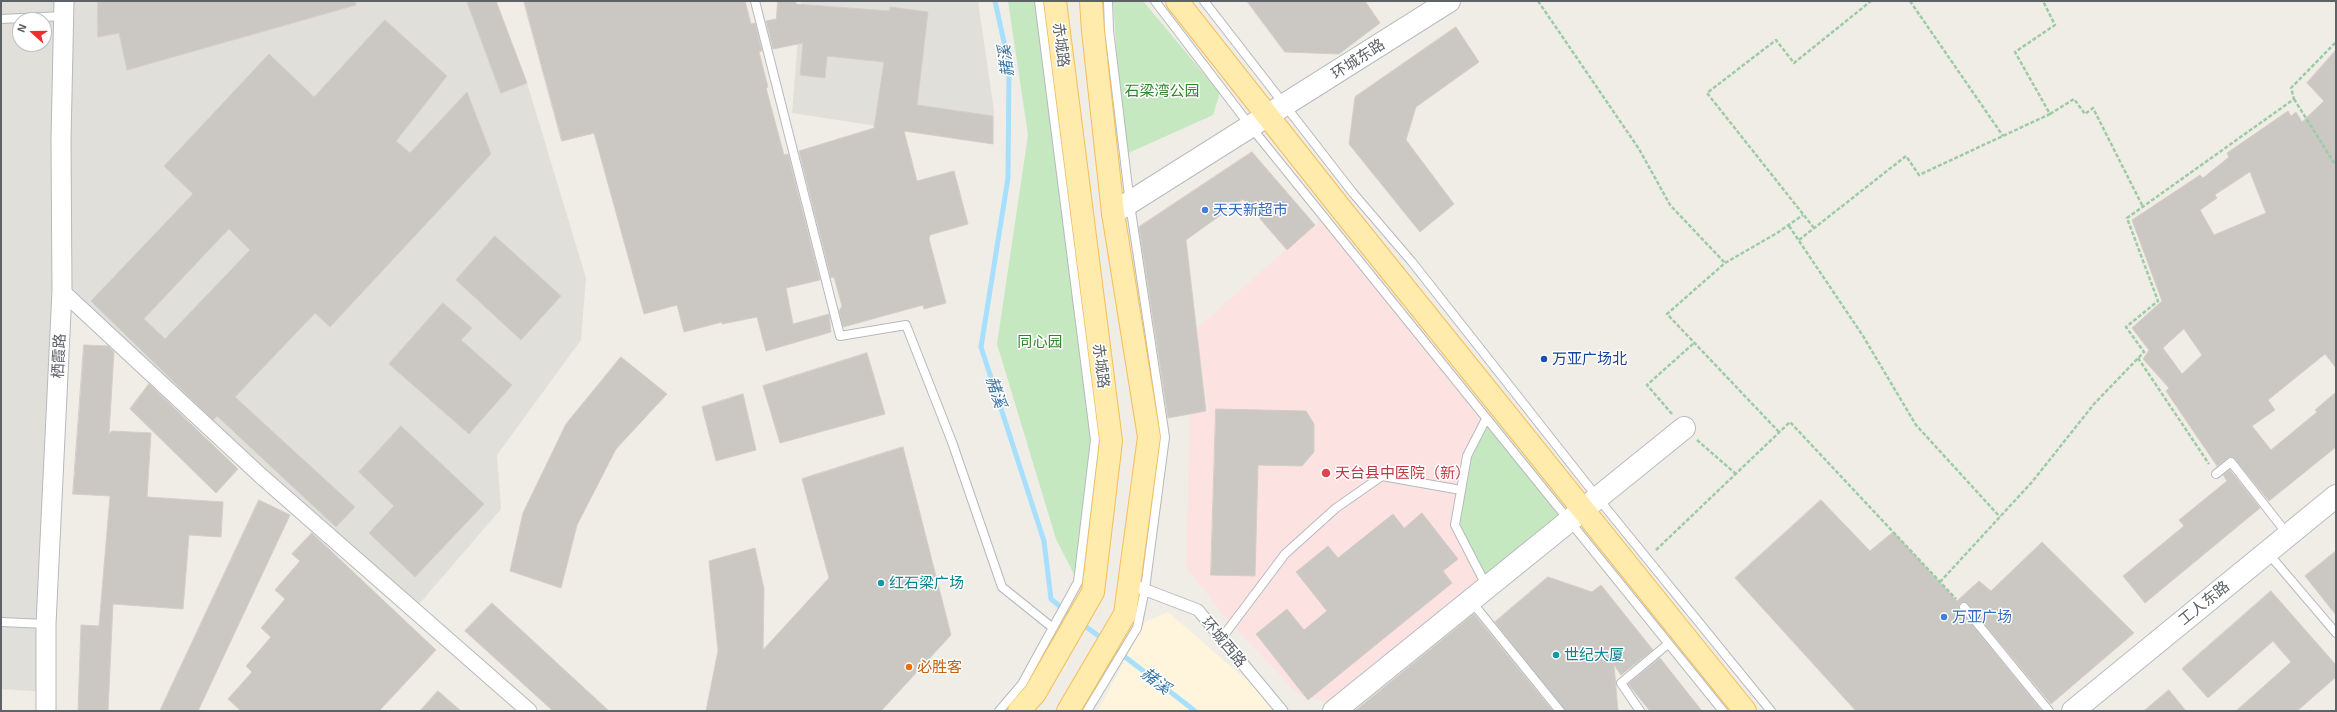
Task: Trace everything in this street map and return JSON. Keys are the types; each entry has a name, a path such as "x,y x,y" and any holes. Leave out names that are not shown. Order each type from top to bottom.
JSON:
{"main road":[{"name":"赤城路","path":"1019,711 1035,693 1060,633 1085,587 1111,440 1055,1"},
{"path":"1068,711 1100,673 1131,621 1137,586 1149,437 1122,208 1091,1"},
{"path":"1177,1 1268,117 1745,711"},
{"name":"环城东路","path":"1122,208 1268,117 1449,1"},
{"path":"1334,711 1684,428"},
{"name":"工人东路","path":"2072,711 2336,496"}],"street":[{"name":"栖霞路","path":"46,711 46,624 62,291 61,140 64,8"},
{"path":"62,291 261,476 529,711"},
{"name":"环城西路","path":"1137,586 1198,610 1282,711"}],"lane":[{"path":"755,1 840,336 906,325 952,442 1002,587 1060,633 1022,684 998,711"},
{"path":"1040,1 1095,440 1085,587"},
{"path":"1108,1 1122,208"},
{"path":"1155,1 1268,117"},
{"path":"1204,1 1268,117 1486,419 1583,509 1647,559 1771,711"},
{"path":"1,19 64,8"},
{"path":"1486,419 1467,456 1455,525 1479,593 1560,711"},
{"path":"2216,474 2231,462 2288,535"},
{"path":"1221,639 1285,554 1336,508 1382,476 1461,490"},
{"path":"1583,509 1668,644 1723,711"},
{"path":"2267,552 2336,633"},
{"path":"1964,607 2049,711"},
{"path":"1,622 46,624"},
{"path":"1640,711 1621,683 1668,644"},
{"path":"1087,711 1100,673"}],"path":[{"path":"1538,1 1640,149 1670,205 1725,263"},
{"path":"1814,228 1707,93 1776,40 1794,63 1871,1"},
{"path":"1910,1 2002,136"},
{"path":"2043,1 2055,25 2015,52 2050,114"},
{"path":"2336,42 2291,88 2294,99 2336,166"},
{"path":"1799,240 1906,156 1919,175 2050,114 2074,98 2085,114 2093,108 2143,207"},
{"path":"1940,582 2032,482 2094,404 2144,352 2126,326 2158,301 2127,218 2294,99"},
{"path":"1779,432 1667,314 1725,263 1789,226 1803,215"},
{"path":"1789,226 1863,336 1916,425 2000,517"},
{"path":"2138,358 2216,474"},
{"path":"1647,559 1790,422 1964,607"}],"shaded area":[{"path":"1,1 496,1 527,83 586,278 581,340 497,455 501,509 414,610 62,291 46,692 1,689"},
{"path":"978,1 994,111 993,144 792,113 801,2"},
{"name":"天台县中医院（新）","path":"1324,216 1486,419 1487,587 1338,704 1299,695 1224,616 1186,567 1190,413 1209,412 1195,330"},
{"path":"1168,612 1281,711 1098,711 1145,622"}],"green space":[{"name":"同心园","path":"1008,1 1039,1 1095,440 1078,582 1056,539 997,344 1028,135"},
{"name":"石梁湾公园","path":"1113,1 1143,1 1220,93 1213,115 1124,155"},
{"path":"1486,419 1569,520 1487,587 1455,525 1467,456"}],"building":[{"path":"98,1 355,1 356,5 127,70 119,33 98,37"},
{"path":"467,1 496,1 527,83 501,93"},
{"path":"524,1 745,1 751,24 755,23 762,51 759,52 768,87 766,88 784,155 788,154 820,280 786,288 793,324 829,314 831,332 766,351 757,317 722,324 722,322 684,332 677,305 644,314 594,133 562,141"},
{"path":"778,1 796,1 796,4 890,11 890,7 928,12 917,105 993,116 993,144 904,131 917,181 954,171 968,224 930,235 929,239 946,303 924,309 923,305 843,327 839,311 842,306 834,277 831,278 799,151 874,128 884,62 827,56 825,78 800,75 803,43 773,49 766,21 776,19"},
{"path":"1247,1 1365,1 1380,23 1339,54 1285,52"},
{"path":"385,20 447,76 396,141 410,153 467,92 491,154 330,327 315,313 235,397 355,507 336,527 217,416 213,420 91,301 193,194 164,166 269,54 314,97","holes":["229,229 250,250 165,339 144,319"]},
{"path":"1456,27 1479,62 1416,107 1406,140 1454,204 1420,232 1349,144 1355,97"},
{"path":"2336,50 2336,368 2325,354 2268,400 2275,410 2252,426 2271,450 2317,412 2315,410 2336,392 2336,447 2269,501 2233,457 2228,458 2217,466 2166,391 2169,388 2143,359 2149,350 2132,328 2162,301 2132,220 2200,175 2203,178 2229,157 2227,153 2288,111 2291,116 2296,112 2302,122 2324,101 2307,83","holes":["2250,172 2266,213 2214,235 2200,210 2217,198 2215,195","2184,329 2202,355 2182,374 2163,348"]},
{"path":"1252,152 1315,225 1287,250 1243,199 1186,240 1206,411 1168,418 1139,227"},
{"path":"495,236 561,296 521,340 456,280"},
{"path":"443,303 472,328 461,340 512,385 469,434 389,364"},
{"path":"84,345 108,346 114,352 109,434 112,431 151,433 147,497 223,502 221,537 189,535 183,609 113,604 108,711 78,711 81,625 99,626 110,496 73,494"},
{"path":"867,353 885,414 780,443 763,386"},
{"path":"621,357 667,394 616,449 577,525 561,588 510,571 523,513 566,424"},
{"path":"149,384 238,469 216,493 130,409"},
{"path":"743,394 756,450 716,461 702,407"},
{"path":"1216,409 1306,411 1314,424 1314,452 1302,466 1258,465 1255,576 1211,575"},
{"path":"401,426 484,504 415,577 369,533 394,506 359,472"},
{"name":"红石梁广场","path":"903,447 951,635 881,711 706,711 718,651 709,561 755,548 764,589 763,650 829,578 802,479"},
{"path":"2230,470 2260,508 2145,603 2123,576 2184,526 2179,520 2227,481 2223,475"},
{"path":"259,500 290,515 198,711 160,711"},
{"name":"万亚广场","path":"1821,500 1870,551 1893,532 1957,601 1979,581 1991,591 2042,542 2134,633 2051,704 1968,604 1963,602 1959,605 1960,610 2042,711 1856,711 1735,578"},
{"path":"1422,513 1458,559 1443,571 1452,583 1308,700 1256,634 1287,609 1304,630 1327,611 1296,572 1328,546 1338,558 1393,514 1404,528"},
{"path":"312,533 436,650 379,711 241,711 228,699 252,672 246,666 271,637 261,628 285,599 275,590 300,561 292,554"},
{"path":"2336,551 2336,615 2305,576"},
{"path":"1548,577 1592,592 1601,585 1653,650 1621,675 1614,665 1618,711 1565,711 1495,622"},
{"path":"2271,591 2336,665 2336,677 2297,711 2236,711 2291,662 2273,641 2208,698 2182,669"},
{"path":"492,603 609,711 553,711 465,631"},
{"path":"1474,614 1553,711 1355,711"},
{"path":"1660,658 1702,711 1650,711 1628,684"},
{"path":"2169,690 2186,711 2144,711"},
{"path":"438,691 461,711 420,711"}],"waterway":[{"name":"赭溪","path":"995,1 1009,65 1008,178 981,347 1044,541 1051,599 1073,617"},
{"name":"赭溪","path":"1081,623 1104,640"},
{"name":"赭溪","path":"1111,646 1195,711"}],"place":[{"name":"天天新超市","path":"1205,210"},
{"name":"万亚广场北","path":"1544,359"},
{"name":"天台县中医院（新）","path":"1326,473"},
{"name":"红石梁广场","path":"881,583"},
{"name":"万亚广场","path":"1944,617"},
{"name":"世纪大厦","path":"1556,655"},
{"name":"必胜客","path":"909,667"}]}
